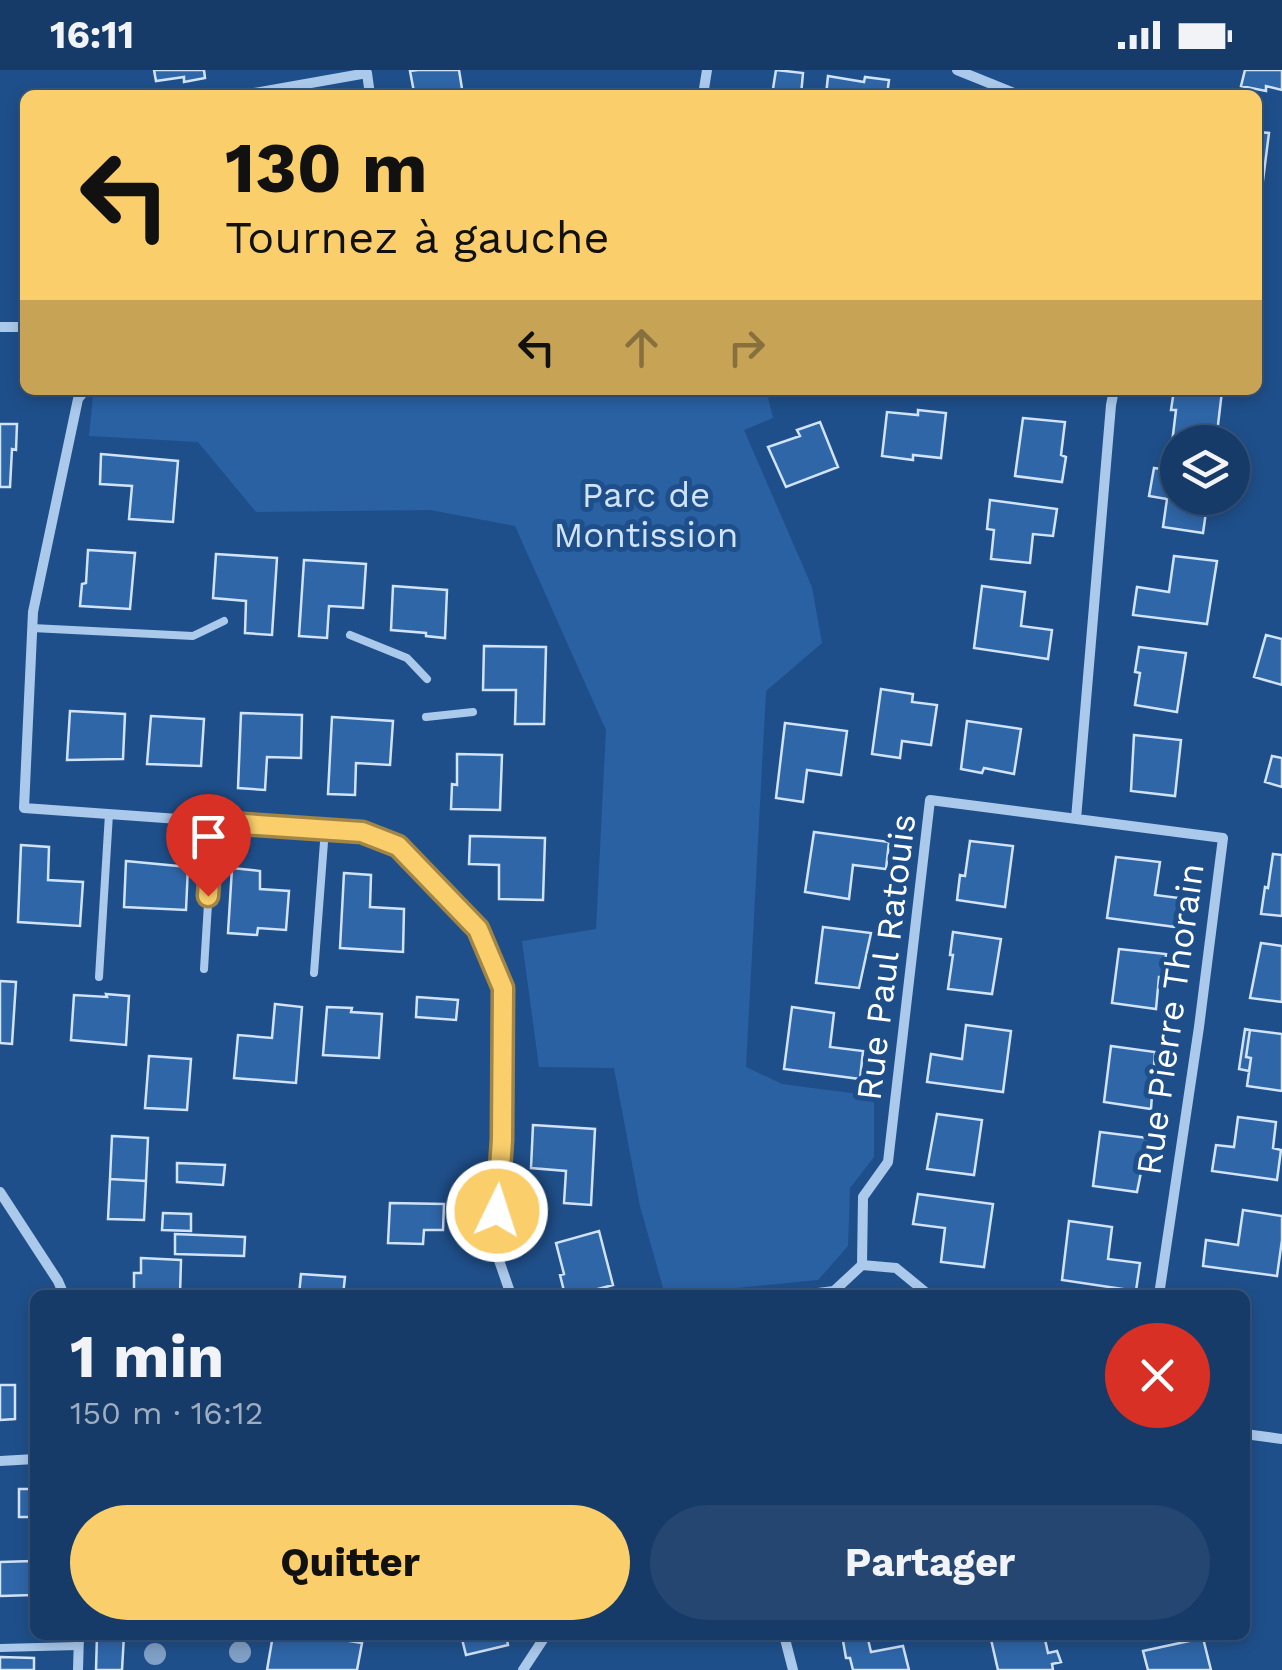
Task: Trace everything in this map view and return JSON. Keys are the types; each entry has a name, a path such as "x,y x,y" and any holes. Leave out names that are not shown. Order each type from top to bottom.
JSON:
{"street":[{"path":"956,70 1006,90"},
{"path":"272,90 366,73 369,90"},
{"path":"79,395 33,612 24,808 362,832 398,846 478,929 503,988 502,1140 494,1246 509,1290"},
{"path":"1076,819 1113,395"},
{"name":"Rue Paul Ratouis","path":"862,1265 863,1197 888,1162 930,800 1076,819"},
{"name":"Rue Pierre Thorain","path":"1076,819 1223,838 1160,1290"},
{"path":"0,1192 62,1290"},
{"path":"835,1290 862,1265 896,1268 923,1290"},
{"path":"1250,1435 1282,1439"},
{"path":"0,1461 30,1459"},
{"path":"522,1670 543,1640"},
{"path":"785,1640 793,1670"},
{"path":"78,1641 78,1670"}],"lane":[{"path":"32,628 194,636 224,621"},
{"path":"350,636 406,658 427,679"},
{"path":"426,718 473,712"},
{"path":"99,977 108,814"},
{"path":"204,969 213,822"},
{"path":"314,974 325,829"},
{"path":"0,1648 78,1641"}],"green space":[{"name":"Parc de Montission","path":"775,395 768,398 773,418 744,430 812,587 822,643 766,691 746,1067 782,1084 874,1096 874,1157 850,1188 848,1246 818,1280 716,1290 664,1290 640,1206 614,1068 539,1067 522,941 596,929 606,730 515,526 430,510 256,512 198,442 89,436 93,396"}],"building":[{"path":"154,70 204,70 205,78 156,81"},
{"path":"459,70 462,90 414,90 410,71"},
{"path":"776,70 803,73 801,90 773,90"},
{"path":"1245,70 1282,70 1282,90 1241,86"},
{"path":"828,76 864,82 865,77 889,80 888,90 827,90"},
{"path":"1262,132 1269,133 1262,188"},
{"path":"1173,395 1222,395 1218,425 1174,425 1176,410 1171,410"},
{"path":"918,410 946,413 941,458 882,456 887,412 918,415"},
{"path":"1023,418 1065,422 1062,482 1015,476"},
{"path":"820,422 838,467 786,487 768,447 800,436 797,430"},
{"path":"0,424 17,424 10,487 0,487"},
{"path":"101,454 178,461 173,522 129,519 132,486 100,484"},
{"path":"1154,468 1160,469 1160,498 1149,496"},
{"path":"990,500 1057,509 1053,536 1033,534 1030,563 991,559 994,530 987,529"},
{"path":"1165,515 1206,515 1203,533 1163,527"},
{"path":"88,550 135,553 130,609 80,606"},
{"path":"216,554 277,558 272,635 245,633 246,601 213,598"},
{"path":"1174,556 1217,561 1207,624 1133,615 1137,587 1169,592"},
{"path":"304,560 366,564 363,608 329,606 327,638 299,636"},
{"path":"393,586 447,590 445,638 391,630"},
{"path":"982,586 1025,592 1021,626 1052,630 1048,659 974,648"},
{"path":"1266,635 1282,639 1282,685 1254,677"},
{"path":"484,646 546,647 544,724 515,724 516,690 483,690"},
{"path":"1139,647 1186,653 1177,712 1135,705"},
{"path":"881,689 913,694 912,702 937,705 931,745 902,741 900,758 872,754"},
{"path":"70,711 125,714 123,759 67,760"},
{"path":"241,713 302,715 301,758 267,757 265,790 238,788"},
{"path":"151,716 204,719 201,766 147,764"},
{"path":"332,717 393,721 390,765 356,763 355,795 328,794"},
{"path":"967,721 1021,729 1014,774 984,768 982,773 961,769"},
{"path":"785,723 847,731 841,775 807,770 803,802 776,798"},
{"path":"1134,735 1181,740 1175,796 1131,791"},
{"path":"457,754 502,755 500,810 451,809 452,784 457,785"},
{"path":"1272,756 1282,758 1282,787 1265,782"},
{"path":"814,832 889,842 886,869 853,865 849,899 805,892"},
{"path":"470,836 545,838 543,900 499,899 499,865 469,864"},
{"path":"970,841 1013,846 1005,907 957,900"},
{"path":"21,845 49,847 48,880 83,882 80,926 18,922"},
{"path":"1273,854 1282,855 1282,916 1261,914"},
{"path":"1116,857 1160,862 1155,895 1187,899 1183,928 1107,918"},
{"path":"126,861 188,867 186,910 124,907"},
{"path":"232,868 260,871 260,889 289,891 286,930 258,928 257,935 228,933"},
{"path":"344,873 371,875 370,907 404,909 403,952 340,948"},
{"path":"823,927 871,933 859,988 816,983"},
{"path":"953,932 1001,939 992,994 948,989"},
{"path":"1261,943 1282,946 1282,1002 1250,998"},
{"path":"1119,949 1166,954 1156,1009 1112,1003"},
{"path":"0,981 16,982 12,1044 0,1043"},
{"path":"106,994 129,996 126,1045 71,1040 74,995 107,997"},
{"path":"417,997 458,1000 456,1020 416,1017"},
{"path":"275,1004 302,1007 296,1083 234,1078 238,1035 272,1038"},
{"path":"327,1007 382,1014 379,1058 323,1055"},
{"path":"792,1007 834,1013 830,1047 863,1051 860,1079 784,1069"},
{"path":"966,1025 1011,1031 1003,1092 927,1082 931,1054 962,1059"},
{"path":"1245,1029 1250,1030 1246,1057 1251,1058 1249,1071 1239,1069"},
{"path":"1250,1030 1282,1034 1282,1091 1247,1086"},
{"path":"1111,1046 1155,1052 1151,1109 1104,1102"},
{"path":"149,1056 191,1059 187,1110 145,1108"},
{"path":"937,1114 982,1120 974,1175 927,1169"},
{"path":"1238,1117 1276,1122 1273,1148 1281,1150 1277,1180 1212,1171 1216,1145 1234,1147"},
{"path":"533,1125 595,1129 591,1205 564,1203 566,1171 531,1168"},
{"path":"1100,1132 1148,1138 1137,1192 1093,1186"},
{"path":"112,1136 148,1138 146,1181 110,1179"},
{"path":"177,1163 225,1165 223,1185 177,1182"},
{"path":"110,1179 146,1181 144,1220 108,1219"},
{"path":"918,1194 993,1204 984,1267 941,1262 945,1228 913,1224"},
{"path":"390,1203 444,1204 443,1230 424,1230 423,1244 388,1243"},
{"path":"1243,1210 1282,1216 1277,1276 1203,1266 1206,1240 1238,1245"},
{"path":"163,1213 191,1214 191,1231 162,1230"},
{"path":"1069,1221 1112,1227 1108,1259 1140,1263 1136,1290 1062,1280"},
{"path":"599,1231 613,1285 594,1290 564,1290 556,1243"},
{"path":"175,1234 245,1237 244,1256 175,1254"},
{"path":"141,1258 181,1260 180,1290 134,1290 134,1273 141,1273"},
{"path":"301,1274 345,1277 344,1290 299,1290"},
{"path":"0,1385 15,1385 15,1419 0,1420"},
{"path":"19,1489 30,1489 30,1517 19,1517"},
{"path":"30,1561 30,1595 0,1596 0,1562"},
{"path":"97,1640 124,1640 122,1670 96,1670"},
{"path":"272,1640 362,1643 357,1670 267,1670"},
{"path":"462,1640 507,1640 508,1645 466,1655"},
{"path":"843,1640 868,1640 871,1652 903,1646 909,1670 853,1670 850,1658 846,1658"},
{"path":"991,1640 1045,1640 1048,1653 1057,1651 1061,1662 1052,1664 1053,1670 998,1670"},
{"path":"1204,1640 1211,1670 1148,1670 1143,1651"},
{"path":"0,1657 34,1658 34,1670 0,1670"}],"route":[{"path":"208,896 213,822 362,832 398,846 478,929 503,988 502,1140 497,1211"}]}
